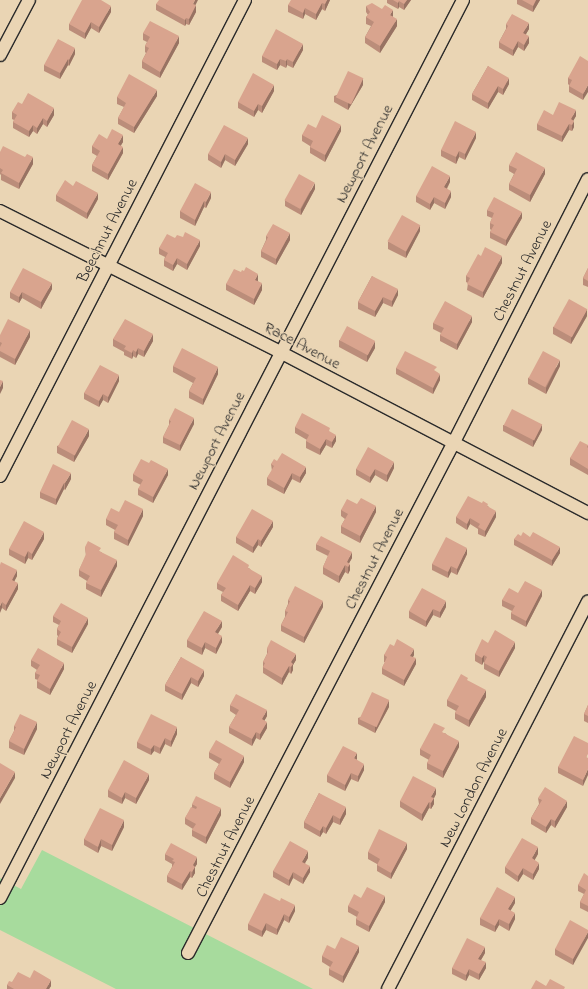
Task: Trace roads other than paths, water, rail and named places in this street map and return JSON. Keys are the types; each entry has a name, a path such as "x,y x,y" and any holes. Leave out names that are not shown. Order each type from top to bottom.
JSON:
{"street":[{"path":"0,55 29,0"},
{"name":"Beechnut Avenue","path":"0,476 245,0"},
{"name":"Newport Avenue","path":"0,898 280,352 463,0"},
{"name":"Chestnut Avenue","path":"188,953 453,444 588,179"},
{"name":"Race Avenue","path":"0,211 280,352 453,444 588,513"},
{"name":"New London Avenue","path":"388,989 588,602"}]}
